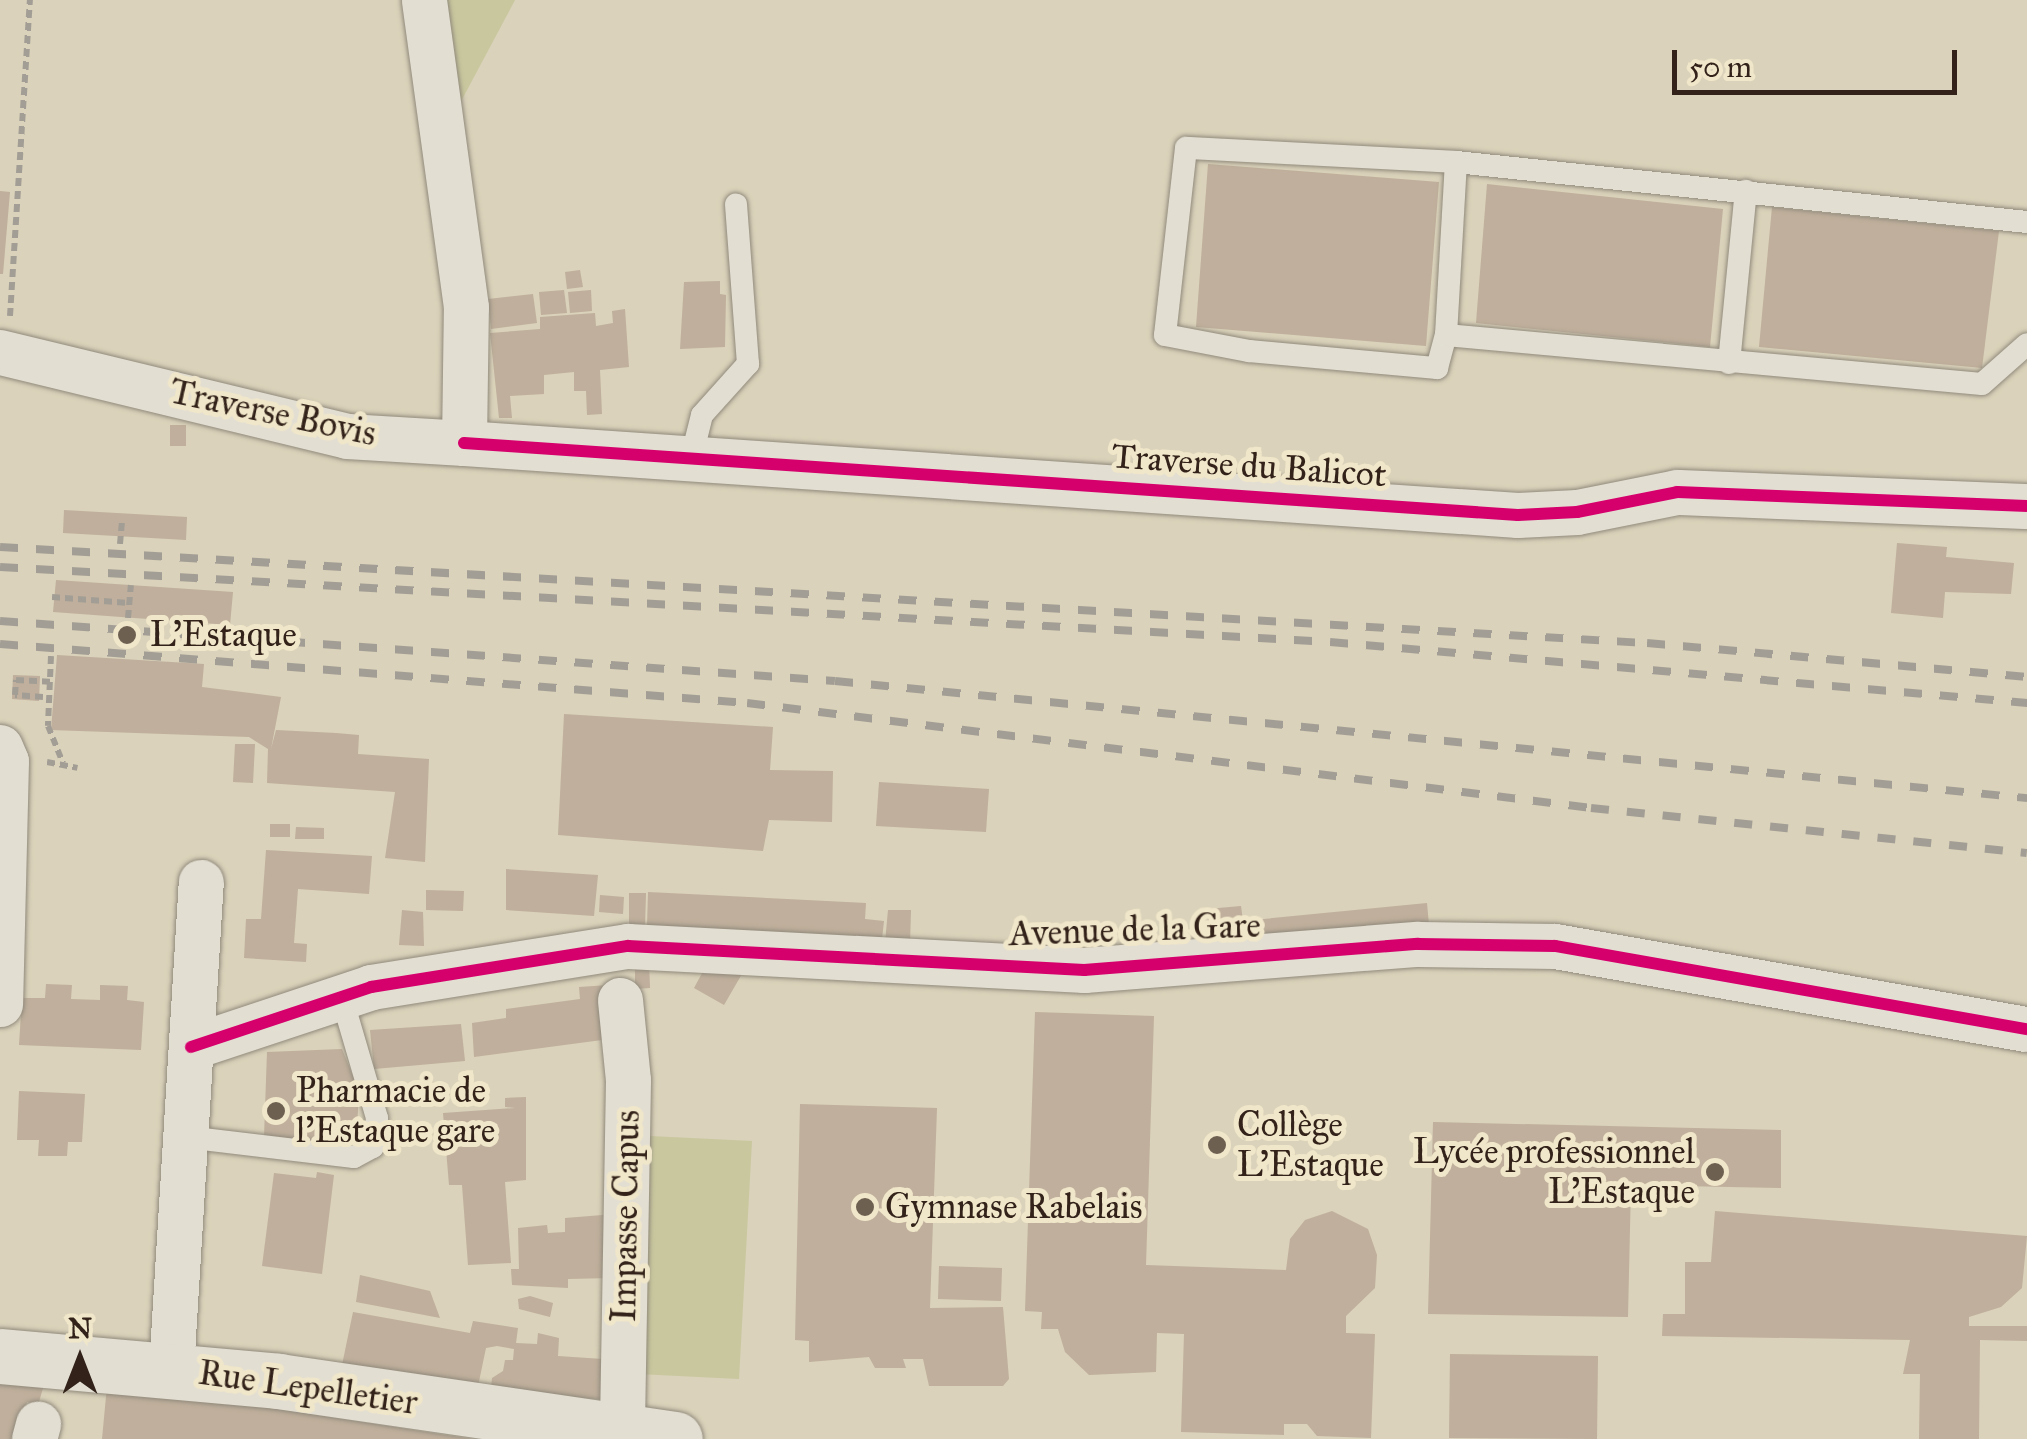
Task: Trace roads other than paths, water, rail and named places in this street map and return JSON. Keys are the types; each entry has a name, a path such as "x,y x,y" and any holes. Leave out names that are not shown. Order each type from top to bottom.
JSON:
{"street":[{"path":"424,0 466,307 464,443"},
{"name":"Traverse Bovis","path":"5,352 347,436 464,443"},
{"name":"Traverse du Balicot","path":"464,443 1518,515 1577,512 1678,492 2027,506"},
{"path":"0,748 6,761 0,1004"},
{"path":"171,1369 201,882"},
{"name":"Avenue de la Gare","path":"191,1047 341,995 628,946 1084,970 1418,944 1555,946 2027,1029"},
{"name":"Impasse Capus","path":"620,1000 648,1436"},
{"name":"Rue Lepelletier","path":"0,1356 171,1369 648,1436"}],"lane":[{"path":"1456,162 1446,336 1438,368 1249,351 1164,336 1186,148 1456,162 2027,222"},
{"path":"1729,363 1746,191"},
{"path":"691,459 702,415 748,364 736,204"},
{"path":"1446,336 1982,384 2027,344"},
{"path":"186,1137 354,1157 373,1147 376,1118 341,995"}],"railway":[{"path":"0,547 1647,643 2027,677"},
{"path":"0,567 1330,642 2027,703"},
{"path":"0,621 835,681 2027,798"},
{"path":"0,644 747,703 1591,808 2027,853"}],"place":[{"name":"L'Estaque","path":"127,635"},
{"name":"Pharmacie de l'Estaque gare","path":"276,1111"},
{"name":"Collège L'Estaque","path":"1217,1145"},
{"name":"Lycée professionnel L'Estaque","path":"1715,1172"},
{"name":"Gymnase Rabelais","path":"865,1207"}]}
